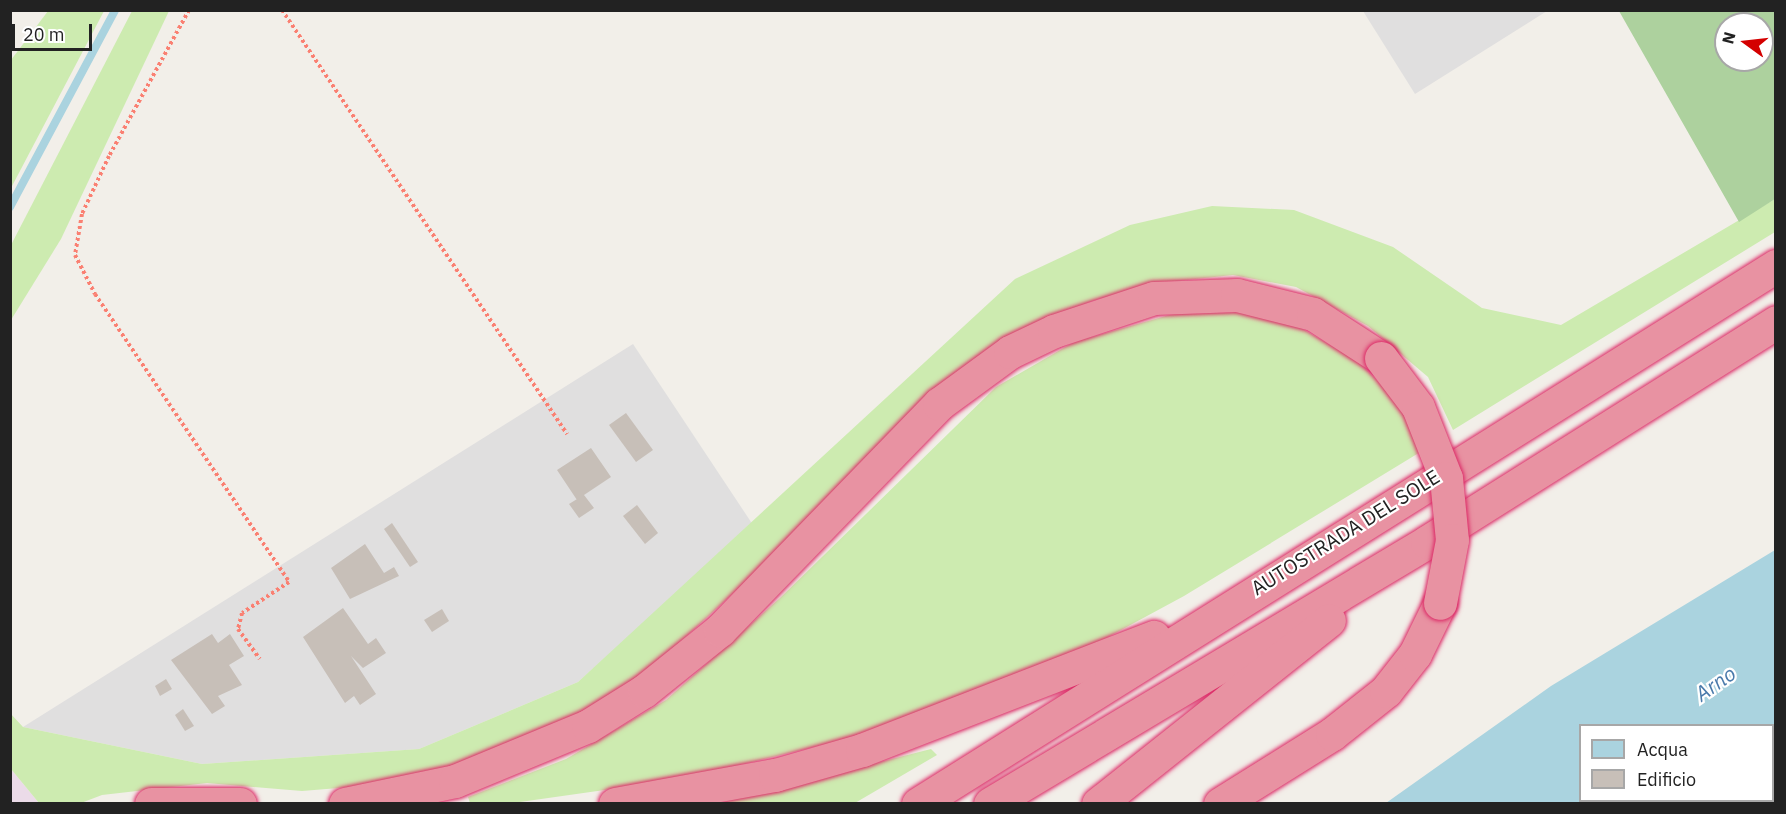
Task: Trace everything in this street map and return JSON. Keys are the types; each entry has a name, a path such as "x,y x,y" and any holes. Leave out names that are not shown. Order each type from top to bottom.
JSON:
{"highway":[{"name":"AUTOSTRADA DEL SOLE","path":"918,804 1211,615 1776,266"},
{"path":"345,804 465,778 588,726 645,691 720,630 939,404 1010,352 1054,331 1154,298 1237,295 1313,314 1381,358 1422,414 1446,478 1452,540 1440,603 1415,654 1386,691 1332,734 1220,804"},
{"path":"990,804 1427,542 1776,322"},
{"path":"1098,804 1427,542"},
{"path":"615,804 776,775 862,750 1211,615"},
{"path":"151,804 240,804"}],"path":[{"path":"189,10 104,166 82,214 75,255 95,294 289,582 242,613 238,629 260,659"},
{"path":"282,10 567,434"}],"shaded area":[{"path":"1363,11 1547,11 1415,94"},
{"path":"633,344 753,525 578,682 419,749 202,764 23,727"},
{"path":"11,769 39,803 11,803"}],"green space":[{"path":"48,11 104,11 11,188 11,60"},
{"path":"132,11 169,11 61,239 11,320 11,245"},
{"path":"1619,11 1775,11 1775,199 1739,222"},
{"path":"1775,199 1775,232 1453,430 1428,377 1368,326 1296,287 1233,275 1158,283 1092,301 1016,333 654,666 594,709 479,762 375,785 302,791 207,783 102,795 81,803 39,803 11,769 10,713 23,727 202,764 419,749 578,682 1015,279 1130,225 1212,206 1294,210 1393,247 1482,308 1561,325"},
{"path":"1187,310 1251,311 1299,327 1356,360 1395,398 1422,451 1184,596 1060,663 884,730 682,779 513,803 470,803 468,797 566,759 666,700 780,598 996,387 1074,342"},
{"path":"931,749 937,755 855,803 716,804"}],"water":[{"name":"Arno","path":"1775,550 1775,803 1386,803 1551,686"}],"building":[{"path":"626,413 653,450 636,462 609,425"},
{"path":"591,448 611,477 584,495 594,508 579,518 569,504 577,499 557,470"},
{"path":"637,505 658,533 645,544 623,516"},
{"path":"392,523 418,562 410,567 384,529"},
{"path":"365,544 384,573 394,567 399,576 350,599 331,568"},
{"path":"343,608 368,644 376,638 386,653 363,668 351,656 376,694 360,705 354,696 345,703 303,637"},
{"path":"442,609 449,621 432,632 424,620"},
{"path":"212,634 218,643 230,634 244,656 229,665 242,685 218,696 225,706 212,714 171,660"},
{"path":"166,679 172,689 160,696 155,686"},
{"path":"183,709 194,726 185,731 175,715"}],"waterway":[{"path":"10,207 115,10"}]}
